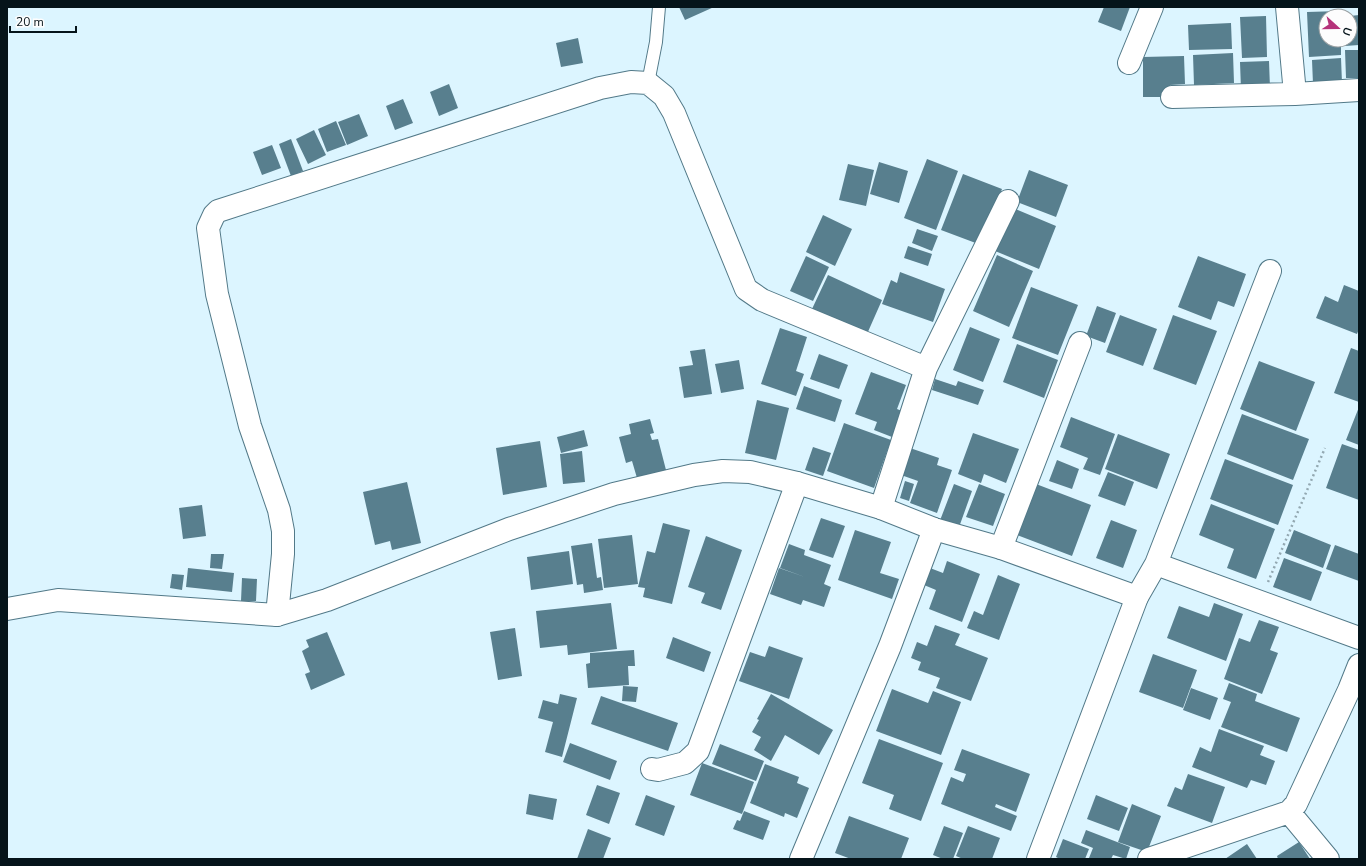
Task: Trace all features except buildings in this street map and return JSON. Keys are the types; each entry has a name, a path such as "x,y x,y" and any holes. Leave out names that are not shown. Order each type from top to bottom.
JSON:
{"street":[{"path":"1129,63 1152,7"},
{"path":"1287,7 1295,94"},
{"path":"277,615 283,554 283,531 278,510 250,426 217,294 208,228 214,215 218,211 600,88 631,82 648,83 664,96 674,113 746,289 768,303 926,368"},
{"path":"1172,97 1295,94 1359,90"},
{"path":"881,508 926,368 1008,201"},
{"path":"1038,859 1137,598 1156,564 1270,270"},
{"path":"1001,548 1080,343"},
{"path":"7,609 58,600 277,615 327,600 509,529 614,494 694,475 723,471 750,472 797,483 881,508 934,529 1001,548 1137,598"},
{"path":"652,769 658,770 686,763 698,751 797,483"},
{"path":"801,859 890,646 934,529"},
{"path":"1156,564 1359,638"},
{"path":"1149,859 1289,812 1296,804 1354,691 1359,665"},
{"path":"1289,812 1328,859"}],"lane":[{"path":"648,83 656,42 659,7"}],"path":[{"path":"1260,601 1325,448"}]}
